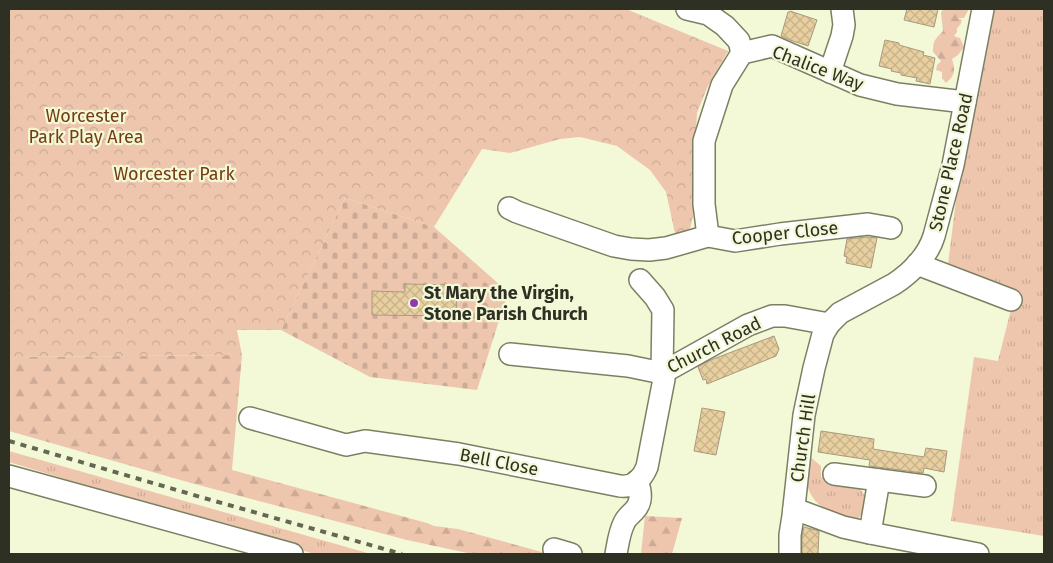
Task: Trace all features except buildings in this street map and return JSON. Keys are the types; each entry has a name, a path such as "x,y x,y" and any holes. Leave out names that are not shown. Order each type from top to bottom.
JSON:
{"street":[{"path":"687,9 708,11 739,41 742,53 722,85 704,141 704,204 708,236"},
{"path":"830,72 842,36 844,25 842,9"},
{"name":"Stone Place Road","path":"829,324 840,313 897,282 917,264 929,249 951,174 983,9"},
{"name":"Chalice Way","path":"742,53 772,46 860,86 897,94 965,102"},
{"name":"Cooper Close","path":"509,208 614,246 649,250 666,248 708,236 735,241 868,224 891,228"},
{"path":"917,264 1010,300"},
{"path":"616,554 624,524 640,502 641,492 638,481 645,471 648,461 664,379 662,372 663,310 655,297 640,280"},
{"name":"Church Road","path":"510,354 628,366 662,372 748,325 767,317 778,315 829,324"},
{"name":"Church Hill","path":"790,554 790,536 804,414 820,346 829,324"},
{"name":"Bell Close","path":"250,418 346,445 365,441 458,454 623,487 630,486 638,481"},
{"path":"834,474 925,486"},
{"path":"9,476 292,554"},
{"path":"870,533 879,480"},
{"path":"794,509 838,525 870,533 978,554"}],"green space":[{"name":"Worcester Park","path":"9,9 626,9 728,51 707,88 697,113 693,216 690,229 676,238 666,192 650,170 617,146 580,137 560,139 510,153 482,149 434,227 345,198 281,330 237,330 242,355 16,357 9,367"},
{"path":"944,9 969,9 964,18 958,18 962,20 954,36 960,38 964,47 952,59 954,72 946,83 942,78 942,72 936,70 937,65 941,61 933,52 934,42 943,31 941,12"},
{"path":"980,9 1044,9 1044,536 951,521 974,357 998,361 1015,293 948,264"},
{"path":"345,198 434,227 508,292 477,390 370,377 281,330"},
{"path":"242,355 232,470 434,526 458,529 549,554 472,554 407,540 191,483 9,431 9,367 16,357"},
{"path":"9,451 371,554 315,554 265,540 9,462"},
{"path":"808,455 821,466 821,477 847,481 858,486 866,498 864,510 859,518 851,519 832,513 814,499 808,488"},
{"path":"645,516 682,518 672,554 641,554"}],"railway":[{"path":"9,441 402,554"}],"place":[{"name":"St Mary the Virgin, Stone Parish Church","path":"414,303"}],"park label":[{"name":"Worcester Park Play Area","path":"86,126"}]}
